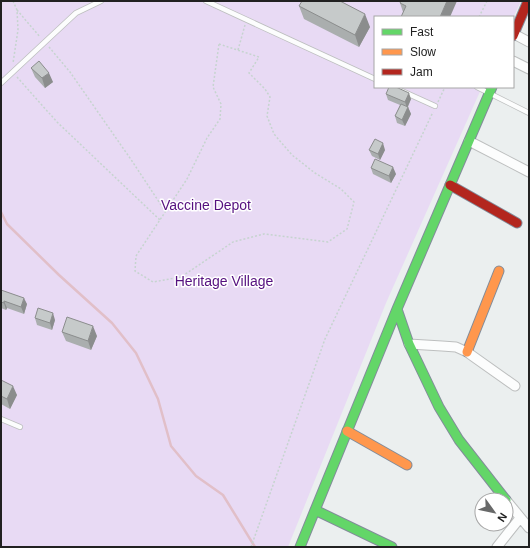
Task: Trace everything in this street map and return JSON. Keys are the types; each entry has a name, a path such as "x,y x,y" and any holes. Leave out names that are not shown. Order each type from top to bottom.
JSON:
{"street":[{"path":"514,33 528,1"},
{"path":"514,35 529,42"},
{"path":"514,62 529,69"},
{"path":"300,547 397,308 490,90"},
{"path":"469,141 529,172"},
{"path":"450,185 518,223"},
{"path":"467,352 499,271"},
{"path":"397,308 409,344 439,407 459,440 500,492"},
{"path":"409,344 456,347 467,352 515,386"},
{"path":"347,431 407,465"},
{"path":"315,510 392,547"},
{"path":"514,510 529,528"},
{"path":"497,547 520,518"}],"lane":[{"path":"1,83 76,14 100,1"},
{"path":"206,1 374,79"},
{"path":"395,88 436,106"},
{"path":"490,90 529,113"},
{"path":"1,419 20,427"}],"path":[{"path":"13,1 17,10 70,72 132,161 165,212"},
{"path":"480,16 487,1"},
{"path":"17,10 18,30 12,72 57,122 160,220"},
{"path":"238,50 247,20"},
{"path":"218,44 259,57 249,73 265,89 270,97 267,116 274,134 292,155 315,173 341,189 354,202 347,229 328,242 264,234 233,242 181,277 153,282 135,271 136,256 165,212 187,179 207,138 220,119 221,104 214,87 218,44"},
{"path":"251,547 326,339 445,88"}],"green space":[{"name":"Vaccine Depot","path":"1,1 521,1 514,16 374,16 374,88 482,88 386,303 288,547 1,547"}],"building":[{"path":"302,1 340,1 365,14 355,35 299,6"},
{"path":"401,1 447,1 440,16 401,16 406,6 400,3"},
{"path":"39,61 49,73 42,78 31,68"},
{"path":"389,88 398,88 409,93 405,102 386,94"},
{"path":"401,104 408,107 402,120 395,116"},
{"path":"375,139 383,143 378,154 369,150"},
{"path":"375,159 393,167 389,176 371,168"},
{"path":"1,290 24,298 21,307 4,301 4,303 1,302"},
{"path":"38,308 53,313 50,323 35,318"},
{"path":"67,317 93,326 88,341 62,332"},
{"path":"1,380 13,386 7,399 1,396"}],"waterway":[{"path":"1,212 7,224 59,275 112,323 136,353 158,399 171,446 196,476 223,495 255,547"}],"traffic: fast":[{"path":"300,547 397,309 492,88"},
{"path":"397,309 409,344 439,407 459,440 500,492"},
{"path":"315,510 392,547"}],"traffic: slow":[{"path":"467,352 499,271"},
{"path":"347,431 407,465"}],"traffic: jam":[{"path":"514,34 528,1"},
{"path":"450,185 517,223"}],"park label":[{"name":"Heritage Village","path":"224,281"}]}
